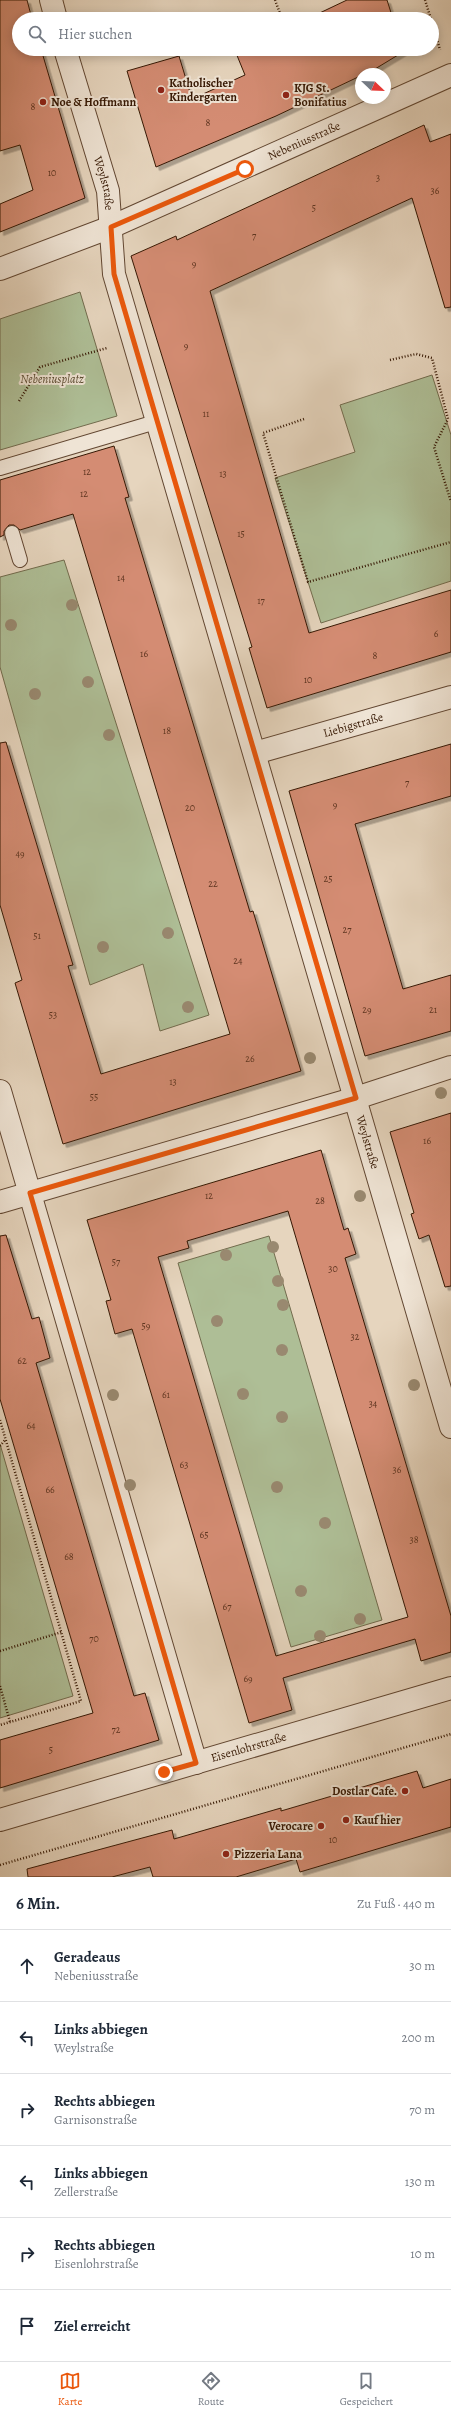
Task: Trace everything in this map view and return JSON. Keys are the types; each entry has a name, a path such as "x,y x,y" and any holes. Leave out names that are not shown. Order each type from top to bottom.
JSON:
{"street":[{"path":"51,0 54,12"},
{"name":"Weylstraße","path":"67,56 108,191 114,274 159,421 451,1427"},
{"name":"Nebeniusstraße","path":"0,269 111,227 451,74"},
{"name":"Liebigstraße","path":"255,753 451,697"},
{"path":"0,1202 356,1098 451,1067"},
{"path":"0,1091 196,1763"},
{"name":"Eisenlohrstraße","path":"0,1820 451,1688"}],"lane":[{"path":"0,468 159,421"},
{"path":"12,533 20,560"}],"path":[{"path":"275,0 279,12"},
{"path":"425,0 429,12"},
{"path":"19,401 40,367 134,340"},
{"path":"390,360 416,354 432,358 448,419 434,447 451,502"},
{"path":"304,419 263,433 308,582 451,542"},
{"path":"0,1420 81,1701 0,1725"},
{"path":"0,1446 6,1440"},
{"path":"0,1651 62,1632"},
{"path":"0,1686 10,1722"},
{"path":"0,1864 451,1734"}],"green space":[{"name":"Nebeniusplatz","path":"80,292 117,416 0,450 0,319"},
{"path":"432,375 451,435 451,581 321,623 275,478 355,452 340,405"},
{"path":"64,560 209,1015 160,1031 143,964 90,985 0,667 0,577"},
{"path":"269,1236 382,1620 291,1647 178,1263"},
{"path":"0,1444 73,1696 0,1718"}],"building":[{"path":"0,0 27,0 30,12 12,12 12,56 43,56 85,198 0,232 0,204 33,190 20,145 0,151"},
{"path":"347,0 387,0 391,12 322,12"},
{"path":"179,56 192,99 245,75 237,56 396,56 377,68 355,68 355,78 276,116 156,167 127,71"},
{"path":"424,125 430,142 451,134 451,307 445,308 412,198 210,291 309,633 451,590 451,652 267,708 249,648 252,647 131,256 176,236 177,240"},
{"path":"114,446 129,497 125,498 250,912 253,911 301,1071 63,1144 15,983 22,980 0,905 0,743 6,742 73,965 68,966 101,1074 230,1034 73,514 20,530 14,525 9,525 4,531 4,535 0,537 0,480"},
{"path":"451,744 451,796 355,824 403,989 451,975 451,1031 365,1056 289,791"},
{"path":"451,1113 451,1286 445,1287 429,1235 419,1239 411,1214 414,1213 390,1132"},
{"path":"321,1150 344,1230 348,1228 356,1254 345,1258 451,1616 451,1652 421,1661 415,1639 283,1678 292,1710 249,1723 132,1329 115,1334 106,1301 111,1300 87,1220","holes":["288,1211 408,1617 276,1656 158,1257 189,1248 187,1241"]},
{"path":"6,1235 32,1319 39,1317 50,1358 36,1363 134,1696 145,1693 159,1740 0,1788 0,1740 93,1713 0,1399 0,1236"},
{"path":"417,1771 423,1788 451,1779 451,1827 300,1872 296,1859 236,1877 153,1877 150,1867 112,1877 28,1877 27,1869 172,1830 174,1839 281,1808 281,1811"}],"place":[{"name":"Katholischer Kindergarten","path":"161,90"},
{"name":"KJG St. Bonifatius","path":"286,95"},
{"name":"Noe & Hoffmann","path":"43,102"},
{"name":"Dostlar Cafe.","path":"405,1791"},
{"name":"Kauf hier","path":"346,1820"},
{"name":"Verocare","path":"321,1826"},
{"name":"Pizzeria Lana","path":"226,1854"}],"route":[{"path":"164,1772 196,1763 30,1193 356,1098 159,421 114,274 111,227 245,169"}]}
